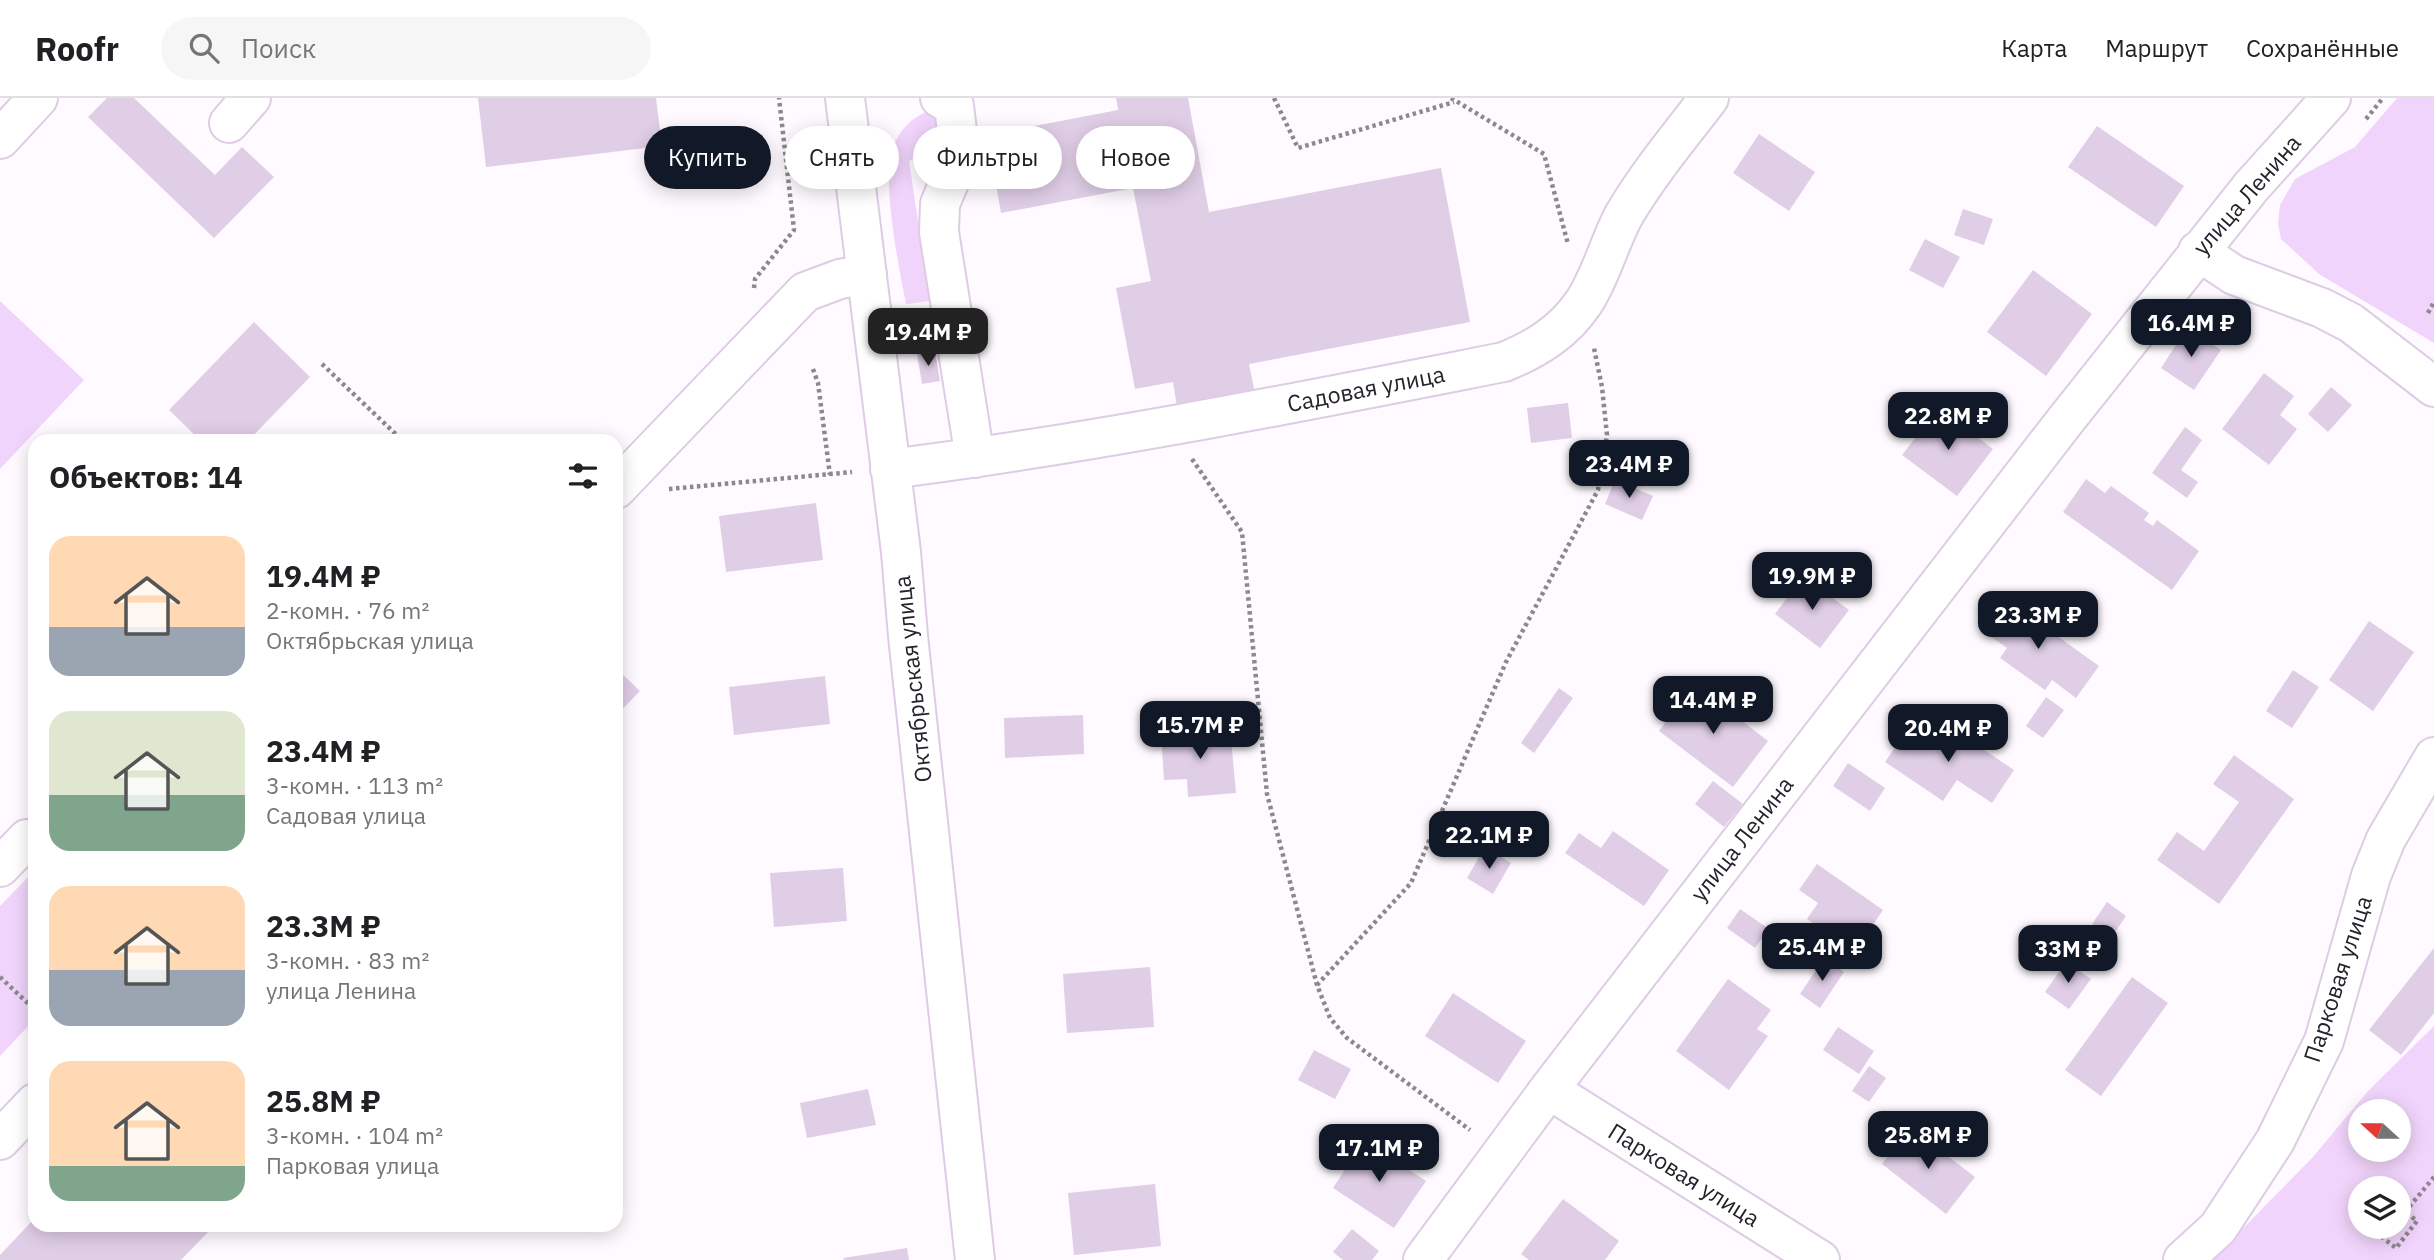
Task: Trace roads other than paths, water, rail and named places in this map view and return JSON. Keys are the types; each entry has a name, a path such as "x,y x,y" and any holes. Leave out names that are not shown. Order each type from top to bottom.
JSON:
{"street":[{"path":"0,139 38,98"},
{"path":"940,98 954,106 960,156 940,204 939,232 975,458"},
{"name":"Садовая улица","path":"875,470 975,458 1170,427 1504,362 1533,350 1556,334 1584,303 1623,216 1709,98"},
{"name":"улица Ленина","path":"1423,1260 1550,1088 2198,251 2331,98"},
{"name":"Октябрьская улица","path":"855,101 867,274 875,470 901,552 975,1260"},
{"path":"2198,251 2234,275 2322,308 2351,323 2434,387"},
{"path":"623,482 805,292 840,279 867,274"},
{"name":"Парковая улица","path":"2183,1260 2218,1228 2275,1141 2324,1041 2371,876 2386,839 2434,757"},
{"path":"0,867 28,840"},
{"name":"Парковая улица","path":"1550,1088 1820,1260"},
{"path":"0,1140 28,1110"}]}
